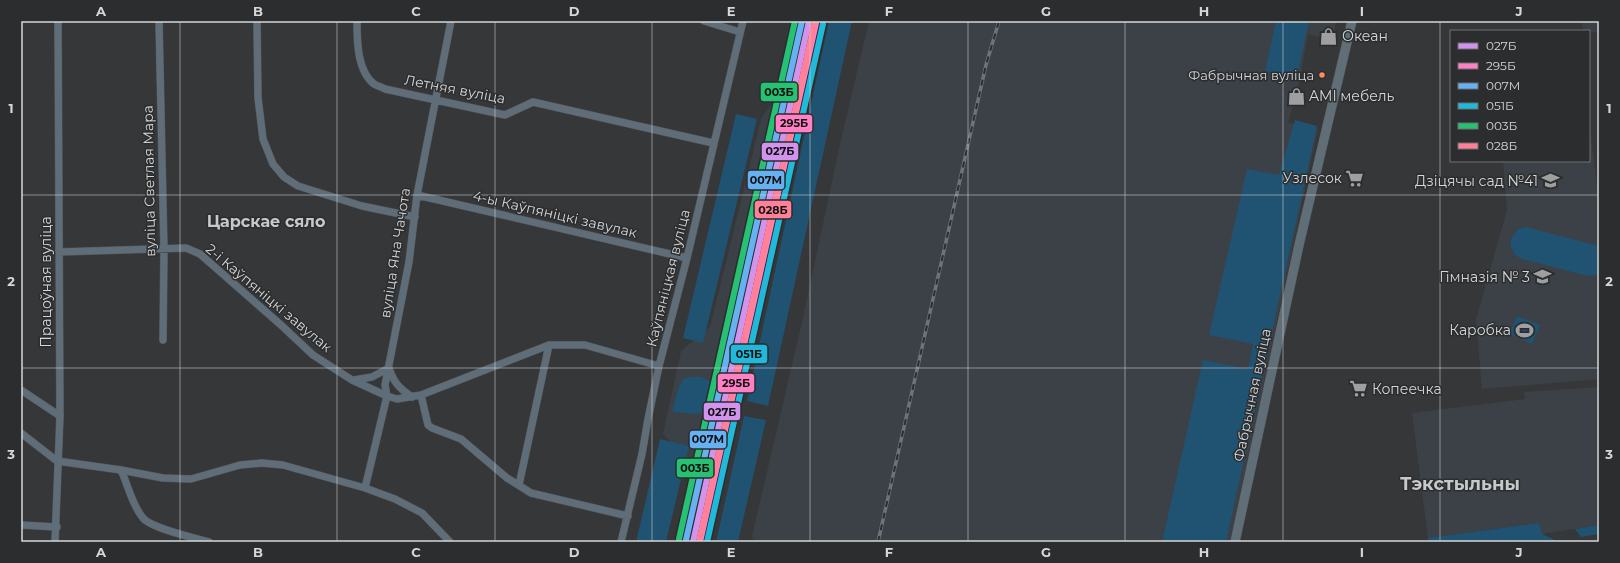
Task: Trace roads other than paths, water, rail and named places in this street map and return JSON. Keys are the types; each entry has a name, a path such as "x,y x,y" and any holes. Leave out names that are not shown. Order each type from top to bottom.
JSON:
{"main road":[{"name":"Фабрычная вуліца","path":"1235,542 1299,245 1352,21"}],"street":[{"name":"Працоўная вуліца","path":"55,542 57,527 60,416 58,21"},
{"name":"вуліца Светлая Мара","path":"159,21 164,250 163,340"},
{"path":"257,21 258,98 263,139 273,164 284,177 298,186 362,206 415,217"},
{"name":"Летняя вуліца","path":"357,21 357,44 366,76 374,84 385,89 505,115 533,102 713,143"},
{"name":"вуліца Яна Чачота","path":"365,488 387,396 384,385 389,368 409,262 417,195 451,21"},
{"path":"704,21 740,32"},
{"name":"Каўпяніцкая вуліца","path":"621,542 642,454 659,366 687,258 743,21"},
{"name":"4-ы Каўпяніцкі завулак","path":"417,195 687,258"},
{"name":"2-і Каўпяніцкі завулак","path":"58,252 127,249 164,250 186,248 200,254 281,325 313,356 352,380 397,399 421,395 549,345 586,345 659,366"},
{"path":"519,486 549,345"},
{"path":"352,380 361,380 372,377 389,368 393,380 400,388 412,397"},
{"path":"21,390 60,416"},
{"path":"421,395 428,425 441,432 461,439 507,478 519,486 531,493 628,516"},
{"path":"21,432 58,461 163,478 191,479 240,465 262,463 283,465 365,488 395,499 422,514 450,542"},
{"path":"121,470 138,511 143,519 152,525 209,542"},
{"path":"21,525 57,527"}],"railway":[{"path":"878,542 986,65 999,21"}],"place":[{"name":"Океан","path":"1329,36"},
{"name":"Фабрычная вуліца","path":"1322,75"},
{"name":"AMI мебель","path":"1296,96"},
{"name":"Узлесок","path":"1355,178"},
{"name":"Дзіцячы сад №41","path":"1551,181"},
{"name":"Гімназія № 3","path":"1543,277"},
{"name":"Каробка","path":"1524,330"},
{"name":"Копеечка","path":"1359,389"}],"district":[{"name":"Царскае сяло","path":"266,221"},
{"name":"Тэкстыльны","path":"1460,484"}]}
